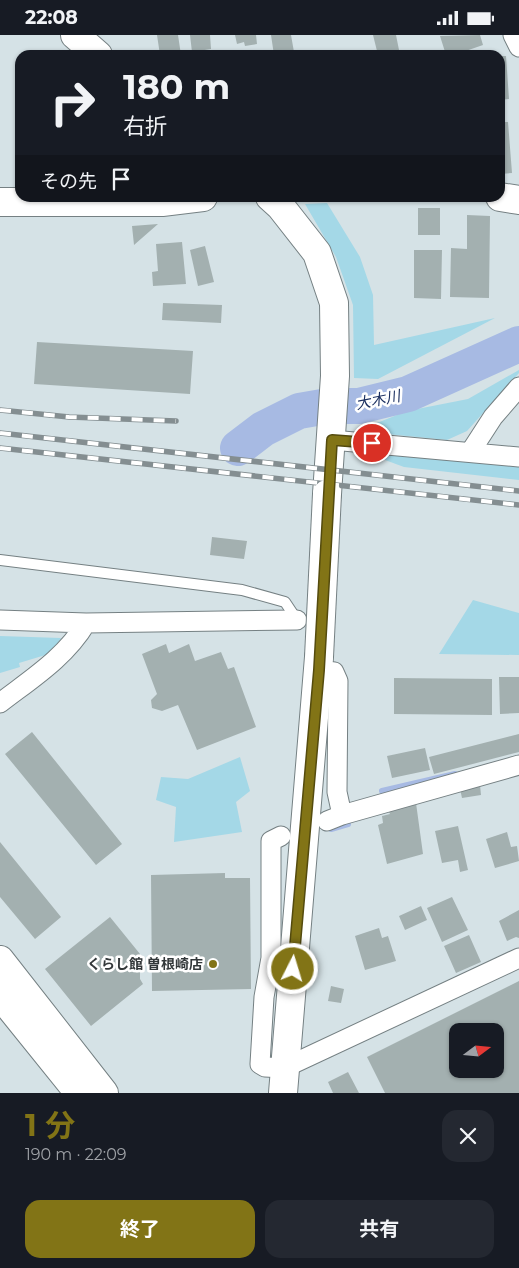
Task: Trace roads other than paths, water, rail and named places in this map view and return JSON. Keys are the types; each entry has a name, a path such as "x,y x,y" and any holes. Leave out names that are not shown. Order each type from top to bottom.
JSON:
{"main road":[{"path":"75,35 92,50"},
{"path":"505,198 519,200"},
{"path":"0,202 162,202"},
{"path":"276,202 317,253 334,303 335,375 319,664 284,1080"},
{"path":"0,960 104,1093"},
{"path":"0,995 79,1093"}],"street":[{"path":"514,35 519,47"},
{"path":"470,451 493,417 519,387"},
{"path":"332,440 470,451 519,457"},
{"path":"0,620 86,623 297,620"},
{"path":"0,703 54,662 78,637 86,623"},
{"path":"319,664 334,672 338,681 337,792 334,818 519,765"},
{"path":"280,836 270,841 271,958 264,997 260,1064 284,1080 519,958"}],"lane":[{"path":"0,560 242,590 285,602 297,620"}],"waterway":[{"name":"大木川","path":"238,448 263,429 299,411 328,406 359,406 408,394 519,344"},
{"path":"382,791 455,774"},
{"path":"331,829 348,824"}],"railway":[{"path":"0,410 69,417 176,421"},
{"path":"0,433 519,491"},
{"path":"0,448 519,505"}],"place":[{"name":"くらし館 曽根崎店","path":"213,964"}]}
